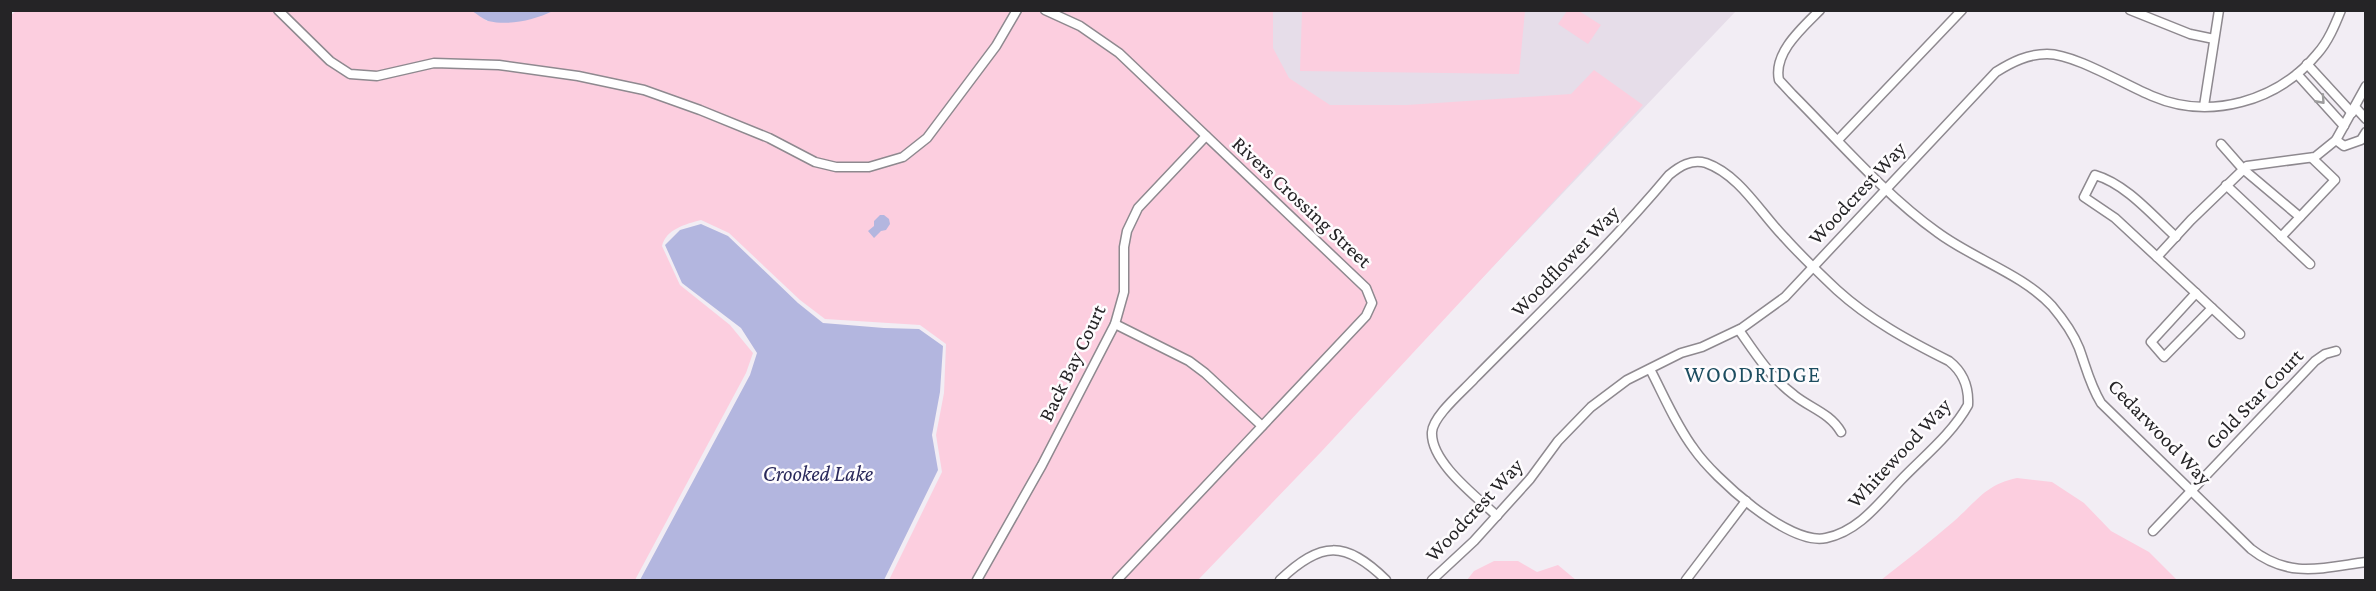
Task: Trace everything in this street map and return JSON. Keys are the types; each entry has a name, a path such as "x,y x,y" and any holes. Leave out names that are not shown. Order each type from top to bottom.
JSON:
{"street":[{"path":"278,10 330,61 350,74 377,76 434,63 499,65 578,76 644,90 769,138 815,162 837,167 869,167 903,157 927,138 996,46 1017,10"},
{"name":"Rivers Crossing Street","path":"1045,10 1080,26 1119,54 1366,288 1372,303 1366,316 1117,580"},
{"name":"Cedarwood Way","path":"1820,10 1782,54 1778,65 1778,77 1838,140 1936,232 1957,247 2023,283 2049,304 2060,316 2078,345 2088,379 2101,403 2251,549 2276,564 2302,570 2366,562"},
{"path":"1838,140 1962,10"},
{"path":"2130,10 2190,34 2214,39"},
{"path":"2204,106 2219,10"},
{"name":"Woodcrest Way","path":"1432,580 1497,516 1530,479 1558,441 1591,407 1619,385 1739,330 1777,303 1814,267 1988,79 2009,64 2032,56 2047,54 2066,58 2170,103 2224,106 2273,91 2298,74 2326,42 2342,10"},
{"path":"2307,64 2353,110 2366,119"},
{"path":"2298,74 2344,126"},
{"path":"2157,257 2247,166 2312,158 2336,140 2366,86"},
{"path":"2336,140 2344,146 2361,140 2366,132"},
{"name":"Back Bay Court","path":"977,580 1037,474 1115,324 1124,292 1123,255 1127,231 1138,208 1206,136"},
{"path":"2221,144 2244,168 2300,217"},
{"path":"2281,237 2336,180 2312,158"},
{"name":"Woodflower Way","path":"1497,516 1444,465 1434,444 1432,435 1434,425 1464,389 1610,242 1669,175 1679,167 1691,162 1699,162 1725,174 1744,191 1784,238 1814,267"},
{"path":"2176,237 2136,200 2104,178 2095,175 2084,197 2115,218 2240,334"},
{"path":"2226,185 2310,264"},
{"name":"Whitewood Way","path":"1650,369 1692,447 1712,470 1746,501 1793,533 1805,538 1824,539 1848,530 1865,519 1940,441 1968,405 1965,380 1957,367 1949,361 1874,319 1836,289 1814,267"},
{"path":"2196,293 2151,342 2163,357 2212,308"},
{"path":"1115,324 1189,361 1262,426"},
{"path":"1739,330 1776,379 1799,399 1830,417 1841,432"},
{"name":"Gold Star Court","path":"2153,531 2315,361 2325,354 2336,351"},
{"path":"1686,580 1746,501"},
{"path":"1280,580 1308,556 1336,551 1356,555 1386,580"}],"shaded area":[{"path":"472,10 487,21 548,13 553,10 1273,11 1273,48 1289,78 1330,105 1407,105 1571,94 1594,70 1643,105 1321,452 1198,580 889,580 942,472 936,435 944,393 946,344 920,325 825,319 800,300 729,233 701,220 672,231 662,246 680,285 730,325 753,353 746,373 635,580 11,580 10,16 16,11"},
{"path":"1182,10 1736,11 1464,297"},
{"path":"1302,11 1525,11 1519,74 1300,71"},
{"path":"1567,11 1579,11 1601,25 1588,44 1558,24"},
{"path":"2017,478 2052,482 2084,503 2111,531 2149,552 2177,580 1881,580 1961,515 1989,489"},
{"path":"1494,561 1518,561 1537,572 1558,565 1576,580 1467,580 1474,571"}],"water":[{"path":"472,11 553,11 530,19 505,23 488,21"},
{"path":"880,215 889,219 890,224 886,230 881,231 874,238 868,231"},
{"name":"Crooked Lake","path":"701,224 728,236 798,303 823,323 919,329 943,346 940,392 932,435 938,470 884,580 640,580 750,375 757,353 741,328 682,283 665,245 680,230"}],"district":[{"name":"WOODRIDGE","path":"1753,374"}]}
